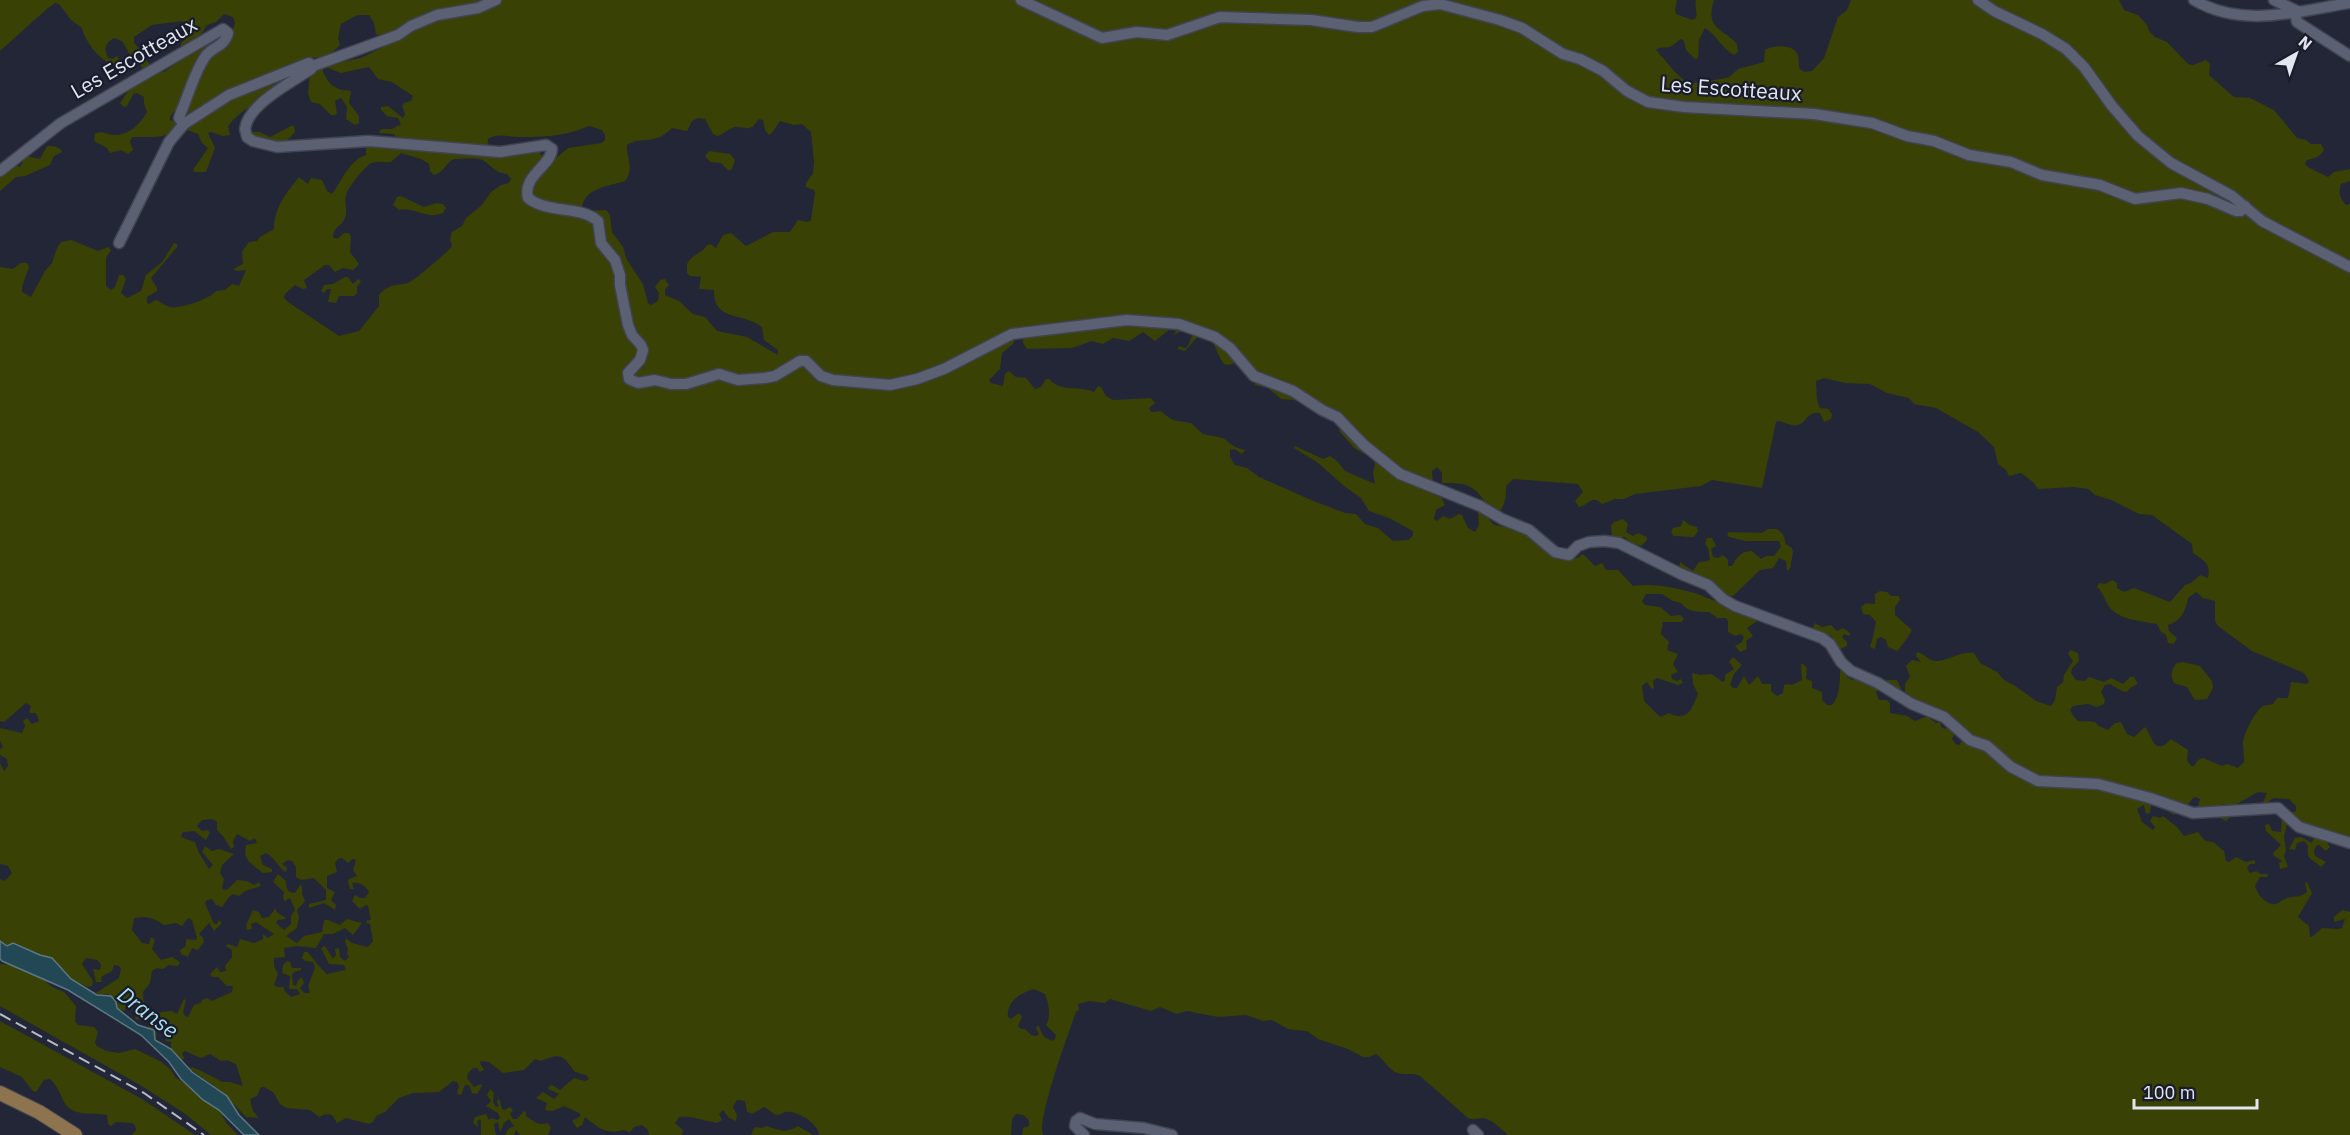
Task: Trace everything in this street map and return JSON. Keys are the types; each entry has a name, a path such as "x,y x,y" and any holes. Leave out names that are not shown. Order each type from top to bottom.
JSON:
{"main road":[{"path":"0,1093 78,1135"}],"street":[{"path":"496,0 478,9 437,15 411,26 398,35 313,66 310,71 285,85 252,113 245,127 249,138 258,143 282,147 369,141 473,151 508,152 546,145 552,148 552,154 527,188 528,198 554,209 588,214 598,221 601,243 615,260 620,275 628,325 643,350 640,360 628,373 629,379 633,382 655,380 671,384 686,384 719,374 738,380 765,378 775,376 800,361 806,362 821,376 833,380 890,385 917,379 944,369 1012,334 1127,320 1179,324 1215,337 1230,348 1254,376 1293,390 1320,410 1337,417 1365,445 1400,474 1449,496 1473,502 1502,519 1524,528 1559,553 1569,555 1581,544 1594,541 1619,543 1708,585 1723,599 1735,606 1822,638 1830,644 1841,662 1851,671 1878,683 1912,704 1944,717 1970,740 1987,746 2011,767 2038,780 2098,784 2193,813 2278,808 2299,827 2350,843"},
{"name":"Les Escotteaux","path":"1021,0 1102,38 1137,32 1167,35 1220,17 1311,20 1368,27 1381,24 1423,6 1440,4 1522,28 1563,54 1580,59 1603,71 1627,91 1648,102 1684,107 1815,114 1872,123 1907,136 1934,141 1969,155 2012,162 2042,174 2107,187 2138,200 2181,193 2208,199 2236,211 2246,206"},
{"path":"1978,0 1994,11 2042,34 2066,49 2084,67 2116,111 2150,147 2180,169 2232,196 2262,221 2350,267"},
{"path":"2194,0 2214,10 2234,15 2258,16 2350,3"},
{"path":"2274,0 2297,12"},
{"path":"2297,12 2297,22 2350,56"},
{"name":"Les Escotteaux","path":"0,171 56,127 219,31 225,30 227,36 223,44 208,53 200,65 180,114 180,121 184,124"},
{"path":"119,243 169,142 184,124 229,95 307,63 313,66"},
{"path":"1084,1135 1075,1126 1076,1121 1080,1118 1095,1124 1144,1128 1172,1135"}],"green space":[{"path":"0,0 1677,0 1676,14 1692,20 1696,18 1697,13 1696,0 1714,0 1713,22 1737,44 1738,52 1734,55 1705,28 1699,40 1698,58 1695,59 1686,50 1684,41 1681,39 1670,47 1656,50 1676,73 1692,83 1729,77 1738,69 1764,62 1765,50 1777,46 1794,50 1798,56 1799,68 1804,72 1812,71 1824,58 1838,17 1847,10 1851,0 2119,0 2124,10 2138,15 2155,37 2167,42 2188,64 2193,65 2206,60 2210,64 2209,75 2234,97 2250,98 2274,110 2297,138 2311,144 2321,144 2324,150 2317,157 2307,160 2305,164 2308,167 2328,177 2334,172 2350,169 2350,181 2341,184 2340,195 2346,205 2350,204 2350,840 2340,845 2326,841 2330,847 2326,851 2317,845 2314,850 2315,856 2326,862 2321,867 2310,859 2308,846 2304,841 2297,843 2295,850 2289,849 2295,838 2301,837 2312,843 2315,834 2287,823 2284,856 2288,867 2280,869 2279,863 2282,861 2273,853 2281,845 2266,831 2265,825 2269,824 2272,831 2281,832 2282,817 2296,811 2296,806 2289,799 2274,798 2262,805 2267,793 2258,792 2235,805 2226,821 2220,818 2226,806 2224,804 2203,809 2198,806 2200,799 2194,797 2185,808 2174,815 2152,798 2150,813 2146,814 2144,805 2137,809 2142,822 2153,830 2155,827 2150,821 2153,816 2160,818 2163,816 2184,836 2198,832 2205,841 2213,842 2224,851 2226,861 2229,862 2236,857 2246,862 2255,860 2255,864 2250,864 2247,868 2250,873 2256,871 2268,874 2267,877 2260,877 2255,886 2260,896 2269,903 2276,904 2304,894 2307,892 2305,883 2307,882 2312,893 2298,917 2309,926 2310,937 2322,928 2342,928 2345,919 2334,922 2334,917 2342,910 2350,912 2350,1135 1508,1135 1486,1119 1468,1118 1420,1076 1395,1072 1376,1054 1363,1057 1348,1049 1318,1039 1307,1031 1288,1029 1272,1020 1263,1021 1246,1015 1218,1017 1187,1011 1177,1014 1160,1007 1151,1011 1110,999 1105,1003 1089,1001 1078,1004 1079,1010 1076,1012 1061,1056 1044,1113 1043,1135 1022,1135 1023,1128 1029,1126 1029,1120 1023,1115 1016,1114 1012,1119 1011,1135 819,1135 815,1126 801,1115 785,1112 776,1115 764,1107 752,1114 747,1112 745,1101 737,1100 733,1107 737,1115 736,1121 729,1118 723,1110 719,1114 722,1120 717,1123 691,1117 679,1117 675,1123 683,1130 682,1135 649,1135 648,1130 642,1125 634,1127 630,1132 607,1131 585,1117 582,1125 577,1128 572,1121 581,1116 579,1113 564,1106 553,1111 545,1110 547,1103 536,1098 543,1092 554,1099 559,1094 548,1089 549,1086 552,1085 560,1090 574,1078 585,1081 589,1079 586,1075 575,1072 565,1059 558,1056 541,1061 535,1059 524,1070 503,1073 489,1062 481,1061 484,1070 480,1072 477,1068 473,1068 467,1078 474,1087 481,1084 477,1094 472,1093 469,1085 465,1085 461,1095 457,1094 459,1086 453,1081 439,1092 413,1093 399,1098 369,1124 346,1118 337,1123 332,1115 326,1114 319,1117 310,1110 286,1108 280,1104 273,1092 264,1087 261,1087 257,1096 250,1099 253,1111 259,1118 246,1117 221,1091 190,1069 192,1067 222,1082 243,1086 236,1064 227,1060 221,1061 210,1054 201,1058 185,1051 182,1053 184,1058 181,1061 171,1050 171,1042 165,1041 170,1020 165,1021 165,1031 160,1026 157,1029 156,1040 148,1027 153,1013 155,1024 161,1012 172,1011 177,1014 184,999 186,1000 183,1012 188,1017 194,1005 201,1003 202,1000 207,998 212,1001 232,992 233,986 227,986 218,977 212,977 210,974 217,967 220,972 226,971 225,966 232,957 232,950 226,946 228,944 237,947 240,939 254,943 263,939 263,934 268,938 274,934 256,922 251,924 252,929 247,930 246,925 253,910 259,912 262,918 269,917 275,909 285,917 276,923 284,930 291,924 291,916 295,910 290,898 285,901 284,892 273,882 278,874 286,881 290,892 295,893 300,885 302,886 305,901 297,910 299,917 297,928 286,936 297,943 304,936 322,932 324,920 340,925 347,919 362,923 353,935 345,928 333,934 324,934 316,948 298,946 284,948 285,957 274,958 274,966 278,974 274,985 284,987 291,997 300,994 297,989 289,989 290,976 282,973 283,965 287,961 290,962 292,968 301,968 292,975 293,985 296,986 302,977 304,983 300,988 304,993 310,993 308,986 315,968 313,962 302,958 304,952 308,952 327,974 346,970 344,965 329,964 321,948 325,946 333,959 336,955 335,949 339,948 340,957 345,961 349,957 346,938 352,943 368,947 373,941 370,924 366,923 367,920 371,920 368,906 360,909 352,901 355,895 365,898 369,892 357,883 352,883 354,889 350,889 348,882 349,879 357,876 353,870 356,860 353,859 348,863 342,858 338,859 335,863 337,872 327,876 327,888 335,892 331,900 336,905 335,910 324,903 309,908 309,904 326,900 326,890 314,878 301,880 296,877 296,867 292,861 288,860 282,864 287,868 286,872 266,853 260,856 263,865 272,869 272,872 263,873 249,862 246,855 246,845 257,843 255,838 250,841 237,834 233,841 234,847 231,849 217,830 217,822 212,819 202,820 197,826 202,831 208,830 210,833 206,840 194,831 183,832 181,837 195,842 209,869 213,865 202,852 205,846 212,851 219,849 234,854 222,865 220,873 224,879 222,888 224,890 237,880 247,881 254,885 259,882 261,886 245,891 239,896 233,894 222,907 216,905 212,899 207,900 205,903 214,924 217,924 219,920 222,923 214,931 209,923 199,934 204,942 198,950 192,948 188,957 181,954 180,950 186,946 186,939 196,940 197,938 192,920 188,918 182,926 176,923 164,925 146,917 134,918 132,930 142,943 149,944 151,937 155,940 152,949 161,960 172,957 180,962 178,966 169,965 152,971 150,983 143,992 144,1005 139,1020 135,1019 137,1006 135,1001 131,1000 124,1011 117,1008 116,1002 108,994 96,993 119,978 121,969 119,966 114,965 112,971 101,977 102,982 96,982 93,969 100,970 101,964 97,960 86,958 82,964 93,981 92,986 88,987 71,979 52,958 13,943 7,946 0,941 0,879 5,881 12,873 8,866 0,864 0,763 4,771 8,766 7,759 0,755 0,749 3,747 0,741 0,728 22,733 25,726 23,721 27,718 32,724 39,721 36,713 29,713 31,706 26,703 4,722 0,721 0,267 13,269 21,263 27,263 29,267 22,292 31,297 52,263 61,242 71,240 98,251 108,247 111,250 106,258 106,286 111,290 115,287 119,275 123,275 126,279 121,293 127,298 141,291 146,275 162,262 174,243 177,247 151,278 157,291 147,297 147,303 156,300 170,307 187,305 216,291 225,290 232,284 239,286 246,270 233,269 243,264 242,252 249,242 257,241 274,229 278,208 299,177 308,184 311,178 322,180 327,191 332,194 350,166 366,155 366,147 397,139 394,134 379,133 381,129 392,129 401,124 398,118 387,116 381,107 388,106 403,118 405,114 402,106 411,101 413,96 392,82 378,79 369,67 341,73 328,68 323,69 323,72 331,84 338,89 351,91 349,103 359,116 359,123 355,125 346,119 347,107 341,98 335,101 337,113 335,115 331,115 320,104 311,102 308,93 310,73 336,63 361,58 387,45 381,36 376,34 374,23 369,15 357,15 341,24 338,38 340,45 336,49 324,56 306,57 301,68 274,91 234,119 228,126 230,135 208,133 215,148 206,172 194,172 193,170 208,148 202,143 198,134 185,129 195,111 185,117 190,103 182,100 170,117 170,120 177,122 170,133 159,137 132,137 130,142 133,150 128,154 121,150 110,153 107,148 94,141 95,134 100,132 113,135 124,134 137,125 147,112 144,97 137,93 134,93 127,106 124,107 120,103 129,90 149,77 140,65 146,60 153,68 164,72 218,36 223,48 226,49 235,23 233,17 224,14 216,22 207,25 198,39 181,48 181,43 190,33 182,21 152,25 134,37 134,43 140,50 135,57 131,56 122,41 114,38 107,44 106,52 108,58 112,59 117,56 119,59 114,64 99,55 90,45 82,28 71,20 59,4 55,3 0,51","holes":["698,118 705,119 713,134 718,136 735,127 751,128 759,119 763,120 765,130 769,135 780,121 794,125 802,124 811,132 813,173 806,183 806,187 814,190 815,193 811,220 808,222 798,220 790,232 773,232 746,246 731,233 723,235 716,248 711,244 707,245 687,264 687,273 690,276 701,277 699,289 714,290 718,307 724,312 762,327 764,340 778,350 778,355 747,337 717,331 705,317 693,314 679,301 665,295 665,289 669,285 665,279 660,280 655,287 659,293 658,301 651,305 648,303 643,284 612,232 610,215 606,210 582,209 583,202 592,192 625,181 630,167 627,145 654,139 672,128 687,131 692,121","589,126 602,130 605,140 602,143 568,148 549,164 538,151 508,156 491,148 488,143 488,139 496,136 550,136","401,153 429,164 430,171 434,175 441,172 453,160 478,159 497,171 507,174 511,179 509,183 491,192 482,205 466,218 462,226 452,232 450,239 452,246 446,252 406,284 388,287 384,290 379,295 379,306 359,331 339,336 284,298 285,294 295,285 303,289 307,288 304,280 325,265 329,265 335,272 343,268 353,270 359,264 350,252 349,233 344,233 337,239 333,237 333,234 345,218 347,191 366,168 377,162 391,162","1174,326 1178,328 1173,335 1184,330 1193,333 1188,346 1185,348 1178,346 1178,349 1185,351 1199,335 1213,341 1224,364 1244,362 1253,365 1255,385 1268,388 1281,399 1294,400 1298,393 1345,421 1339,431 1354,448 1370,457 1375,463 1373,474 1375,484 1345,471 1330,456 1323,459 1295,446 1294,448 1317,462 1361,498 1369,511 1389,518 1413,531 1413,536 1408,540 1393,541 1378,528 1365,524 1356,514 1345,513 1311,500 1259,477 1247,468 1235,465 1230,457 1230,450 1234,449 1242,454 1245,450 1235,447 1223,438 1203,434 1191,423 1173,420 1160,411 1151,412 1149,408 1155,403 1151,398 1113,400 1106,396 1098,386 1094,392 1059,386 1049,379 1046,379 1041,387 1035,389 1026,378 1016,377 1009,371 1005,374 1003,386 991,383 989,380 1000,369 1002,353 1013,344 1016,335 1023,334 1023,343 1027,349 1072,348 1092,341 1103,344 1113,338 1129,341 1143,332 1155,341","1824,378 1845,383 1870,384 1887,393 1909,398 1914,404 1936,408 1978,432 1994,447 1998,464 2006,470 2009,476 2021,473 2038,489 2074,487 2088,489 2095,495 2139,514 2152,515 2192,544 2193,553 2207,566 2208,578 2200,575 2185,585 2170,602 2134,588 2124,592 2117,588 2117,583 2112,580 2105,584 2099,583 2097,587 2111,609 2129,619 2157,624 2161,632 2166,635 2168,643 2174,644 2177,638 2169,631 2168,625 2179,619 2188,598 2196,592 2203,598 2215,601 2215,621 2218,626 2252,651 2304,673 2309,681 2307,684 2291,682 2288,698 2277,698 2273,704 2263,706 2257,712 2245,734 2244,762 2238,768 2227,764 2222,766 2203,758 2191,766 2187,760 2188,750 2171,739 2157,746 2145,727 2134,737 2127,734 2121,722 2115,723 2108,730 2095,722 2078,720 2070,710 2073,706 2088,704 2097,707 2104,704 2105,700 2101,692 2105,685 2110,684 2127,692 2138,684 2134,677 2130,677 2123,684 2111,678 2104,682 2089,677 2085,681 2076,680 2071,673 2072,668 2079,661 2078,653 2070,650 2068,654 2073,661 2064,675 2063,682 2057,687 2055,700 2051,706 2036,701 2005,681 1997,672 1980,663 1974,653 1964,653 1935,661 1917,652 1916,656 1921,662 1912,660 1906,666 1910,677 1905,684 1905,692 1930,709 1938,709 1955,719 1967,733 1959,745 1952,739 1958,734 1946,726 1946,729 1942,728 1940,722 1936,723 1927,716 1915,721 1907,716 1890,713 1890,703 1887,700 1879,700 1876,692 1881,688 1899,691 1901,688 1897,680 1853,680 1848,678 1843,670 1840,670 1837,698 1832,705 1827,705 1822,700 1822,692 1812,688 1812,681 1806,679 1807,668 1802,663 1802,680 1792,685 1784,685 1783,693 1777,696 1771,691 1771,684 1762,684 1758,676 1749,685 1744,676 1737,688 1733,688 1730,685 1734,674 1742,665 1733,657 1729,662 1734,669 1725,675 1723,682 1711,674 1692,673 1693,684 1698,694 1688,713 1681,716 1669,713 1660,717 1644,701 1642,686 1647,682 1654,689 1653,681 1657,678 1678,685 1683,683 1681,679 1677,681 1672,679 1671,675 1678,672 1673,664 1678,654 1667,650 1669,642 1661,634 1663,622 1682,622 1684,618 1680,615 1671,616 1660,607 1645,605 1642,601 1646,594 1662,594 1690,610 1709,612 1717,618 1726,618 1728,632 1735,636 1741,634 1744,637 1742,642 1735,646 1740,652 1747,649 1746,641 1753,636 1747,628 1758,618 1695,593 1658,586 1633,586 1618,570 1606,570 1602,563 1595,566 1583,554 1574,559 1566,560 1559,557 1522,531 1494,525 1482,511 1478,512 1479,525 1475,532 1468,528 1462,515 1459,514 1450,519 1443,516 1437,521 1434,519 1436,510 1445,505 1441,497 1434,495 1432,471 1437,467 1442,473 1442,483 1471,487 1488,506 1500,511 1505,499 1506,486 1513,479 1578,484 1583,492 1575,501 1579,507 1593,500 1602,504 1635,494 1701,486 1712,480 1762,488 1776,422 1780,421 1790,425 1801,424 1814,413 1820,413 1824,422 1831,419 1832,414 1828,409 1820,408 1816,381","1034,989 1045,994 1049,1010 1046,1025 1056,1035 1052,1041 1044,1037 1038,1025 1036,1028 1039,1034 1036,1036 1021,1029 1018,1026 1022,1017 1019,1013 1011,1019 1008,1017 1009,1007 1024,993"]},
{"path":"294,126 295,132 284,144 259,145 250,132 260,132 270,137"},
{"path":"47,146 58,147 62,152 54,156 50,165 25,176 16,177 0,191 0,173 15,165 20,167 26,156 40,159"},
{"path":"709,151 730,154 735,160 732,169 729,171 721,163 710,162 705,156"},
{"path":"401,196 424,207 436,203 443,204 446,208 443,213 437,215 399,210 393,205 397,197"},
{"path":"348,277 353,284 358,279 361,281 357,287 357,293 354,296 339,296 336,303 328,302 331,289 327,289 324,293 321,291 324,285 333,284"},
{"path":"1623,519 1628,524 1626,532 1633,536 1638,533 1647,537 1641,546 1630,542 1625,537 1612,537 1611,526 1614,522"},
{"path":"1683,520 1697,527 1698,531 1694,537 1674,536 1671,533 1673,528 1681,526"},
{"path":"1768,529 1777,529 1783,534 1786,544 1792,548 1790,569 1787,571 1786,561 1779,558 1773,568 1760,570 1733,596 1726,595 1720,588 1679,568 1680,562 1693,571 1699,562 1710,559 1705,544 1707,538 1712,538 1716,546 1711,549 1713,557 1718,558 1723,555 1728,560 1728,566 1732,566 1740,555 1748,551 1752,551 1761,559 1774,556 1781,547 1779,541 1745,541 1729,537 1727,534 1729,532 1762,533"},
{"path":"1880,591 1887,592 1891,596 1899,596 1900,600 1895,607 1895,615 1912,630 1897,651 1888,647 1886,640 1881,637 1877,639 1875,649 1870,647 1876,622 1870,615 1863,614 1861,607 1866,603 1875,604 1875,594"},
{"path":"1815,623 1822,627 1831,625 1837,631 1843,628 1850,633 1850,636 1844,634 1842,637 1847,642 1847,646 1838,650 1832,636 1817,633 1813,627"},
{"path":"2177,663 2200,666 2212,681 2213,688 2207,699 2195,700 2187,687 2174,683 2172,670"},
{"path":"0,964 12,965 39,976 52,987 64,992 76,1006 75,1021 78,1025 94,1027 98,1032 95,1043 97,1046 106,1051 119,1053 135,1049 160,1061 176,1078 194,1089 203,1100 219,1110 227,1124 238,1135 211,1135 184,1113 140,1085 0,1006"},
{"path":"0,1021 142,1099 195,1135 132,1135 136,1130 132,1123 116,1122 111,1126 108,1124 107,1115 71,1110 50,1079 44,1080 36,1092 33,1091 22,1077 0,1067"},
{"path":"490,1089 494,1093 493,1102 496,1107 499,1106 497,1102 499,1098 502,1109 510,1107 513,1110 510,1114 513,1119 517,1119 524,1111 526,1116 537,1123 548,1123 551,1128 548,1135 520,1135 516,1130 514,1135 505,1135 508,1129 514,1126 509,1119 504,1123 500,1132 498,1122 494,1124 496,1135 481,1135 481,1121 479,1119 477,1122 478,1127 473,1123 475,1117 486,1114 489,1120 500,1118 498,1113 486,1106 491,1101 487,1095"},
{"path":"766,1126 786,1131 798,1126 813,1135 751,1135 755,1127"}],"water":[{"name":"Dranse","path":"0,941 7,946 13,943 52,958 71,979 97,995 111,996 117,1008 138,1025 154,1030 155,1040 171,1049 192,1072 227,1096 239,1115 259,1135 244,1135 219,1110 203,1100 181,1079 169,1062 141,1035 68,990 2,961"}],"railway":[{"path":"0,1014 144,1093 204,1135"}]}
